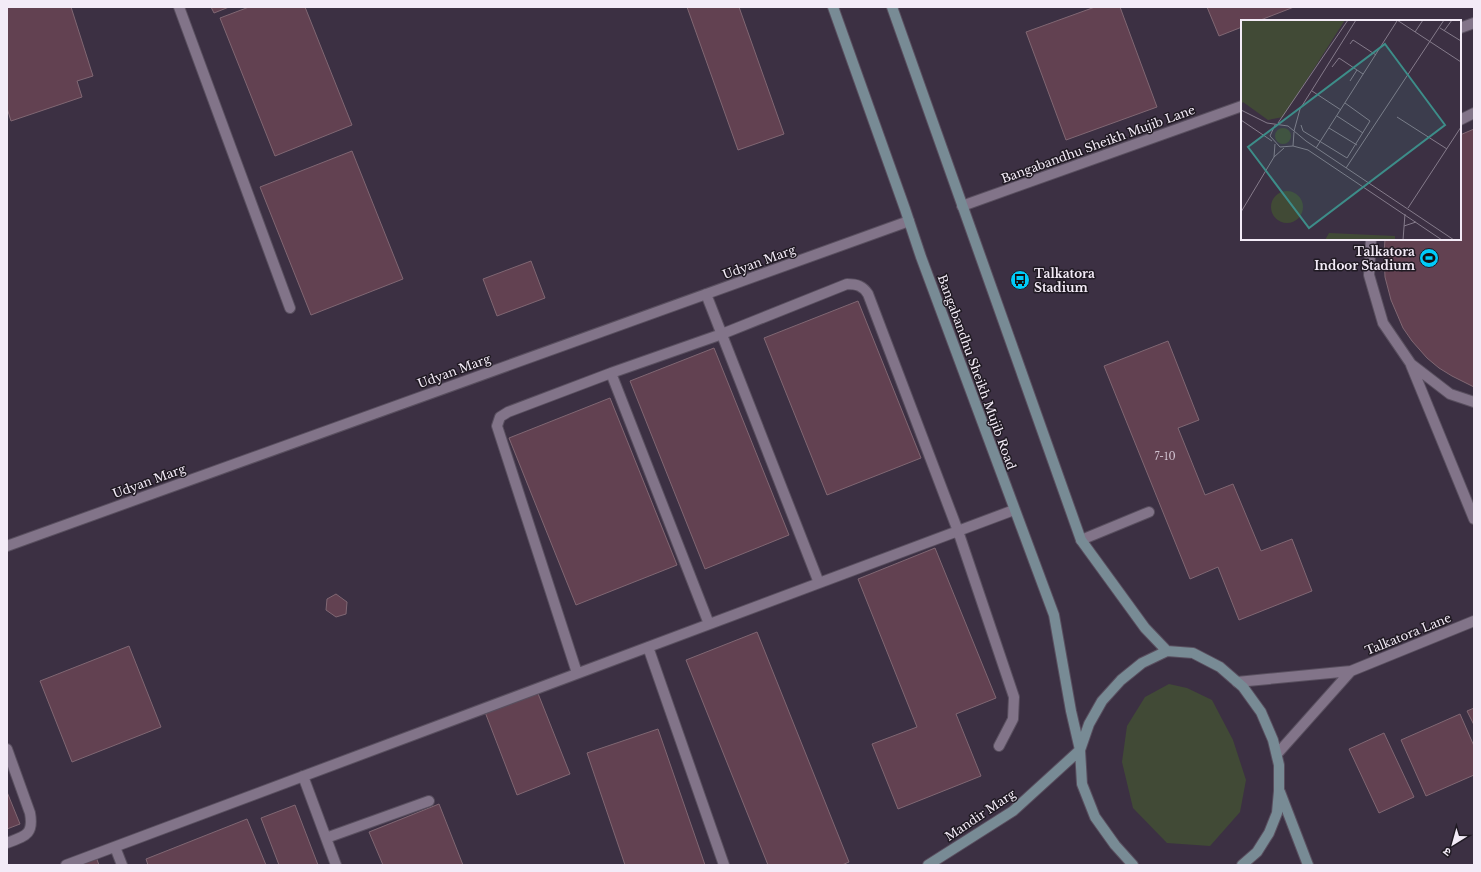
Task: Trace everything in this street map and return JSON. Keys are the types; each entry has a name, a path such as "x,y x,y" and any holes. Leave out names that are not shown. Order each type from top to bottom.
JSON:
{"main road":[{"name":"Bangabandhu Sheikh Mujib Road","path":"833,7 921,257 1054,615 1071,711 1080,750"},
{"path":"892,7 1080,540 1145,628 1166,651"},
{"path":"1133,865 1115,845 1095,817 1082,784 1080,750 1089,724 1102,701 1120,680 1142,663 1166,651 1193,653 1220,668 1237,682 1243,687 1261,712 1273,740 1279,765 1277,813 1270,833 1257,852 1242,865"},
{"name":"Mandir Marg","path":"928,865 1013,811 1080,750"},
{"path":"1279,790 1308,865"}],"street":[{"path":"179,7 290,308"},
{"path":"1461,28 1474,24"},
{"name":"Bangabandhu Sheikh Mujib Lane","path":"962,206 1241,106"},
{"path":"1461,120 1474,113"},
{"name":"Udyan Marg","path":"7,546 909,221"},
{"path":"1371,240 1369,275 1383,323 1411,364 1474,519"},
{"path":"577,673 497,426 500,417 508,412 722,334 847,284 855,284 863,287 868,294 958,531 1014,697 1013,719 999,746"},
{"path":"706,294 820,583"},
{"path":"1411,364 1450,394 1474,402"},
{"path":"611,374 709,624"},
{"path":"66,865 1014,510"},
{"path":"1080,540 1149,512"},
{"name":"Talkatora Lane","path":"1237,682 1351,671 1474,621"},
{"path":"648,647 724,865"},
{"name":"Talkatora Lane","path":"1276,754 1351,671"},
{"path":"7,749 30,813 32,824 29,832 21,838 7,843"},
{"path":"303,776 336,865"},
{"path":"326,838 429,801"},
{"path":"115,847 122,865"}],"green space":[{"path":"1169,684 1187,688 1212,700 1233,740 1246,780 1240,812 1210,846 1167,843 1133,808 1122,762 1127,726 1145,697"}],"building":[{"path":"7,7 71,7 93,76 77,81 82,97 11,121 7,108"},
{"path":"211,7 229,7 214,13"},
{"path":"249,7 305,7 352,125 275,156 220,18"},
{"path":"687,7 739,7 784,134 738,150"},
{"path":"1095,7 1120,7 1157,107 1066,140 1026,32"},
{"path":"1207,7 1294,7 1261,20 1241,20 1241,27 1219,36"},
{"name":"Talkatora Indoor Stadium","path":"1474,129 1474,387 1439,368 1427,358 1412,341 1403,328 1391,300 1385,277 1385,240 1461,240 1461,135"},
{"path":"352,151 403,279 311,315 260,187"},
{"path":"531,261 545,298 497,316 483,279"},
{"path":"858,301 921,458 827,495 764,338"},
{"path":"1168,341 1199,420 1178,428 1205,495 1233,484 1261,551 1292,539 1312,591 1239,620 1218,567 1190,579 1104,366"},
{"path":"714,348 789,535 705,569 630,381"},
{"path":"610,398 677,565 576,605 509,438"},
{"path":"935,548 996,698 956,714 981,776 898,809 872,744 917,727 858,579"},
{"path":"336,594 347,602 346,614 336,617 326,610 327,599"},
{"path":"757,632 849,862 842,865 768,865 686,660"},
{"path":"129,646 161,727 72,762 40,681"},
{"path":"537,691 570,774 517,795 485,712"},
{"path":"1474,708 1474,725 1467,711"},
{"path":"1460,714 1474,746 1474,775 1426,796 1401,740"},
{"path":"658,729 705,865 625,865 587,753"},
{"path":"1384,733 1414,797 1379,813 1349,749"},
{"path":"7,792 20,824 7,829"},
{"path":"439,804 463,865 383,865 369,832"},
{"path":"295,805 318,865 279,865 261,818"},
{"path":"247,819 266,865 148,865 146,859"},
{"path":"96,857 99,865 76,865"}],"place":[{"name":"Talkatora Indoor Stadium","path":"1429,258"},
{"name":"Talkatora Stadium","path":"1020,280"}]}
